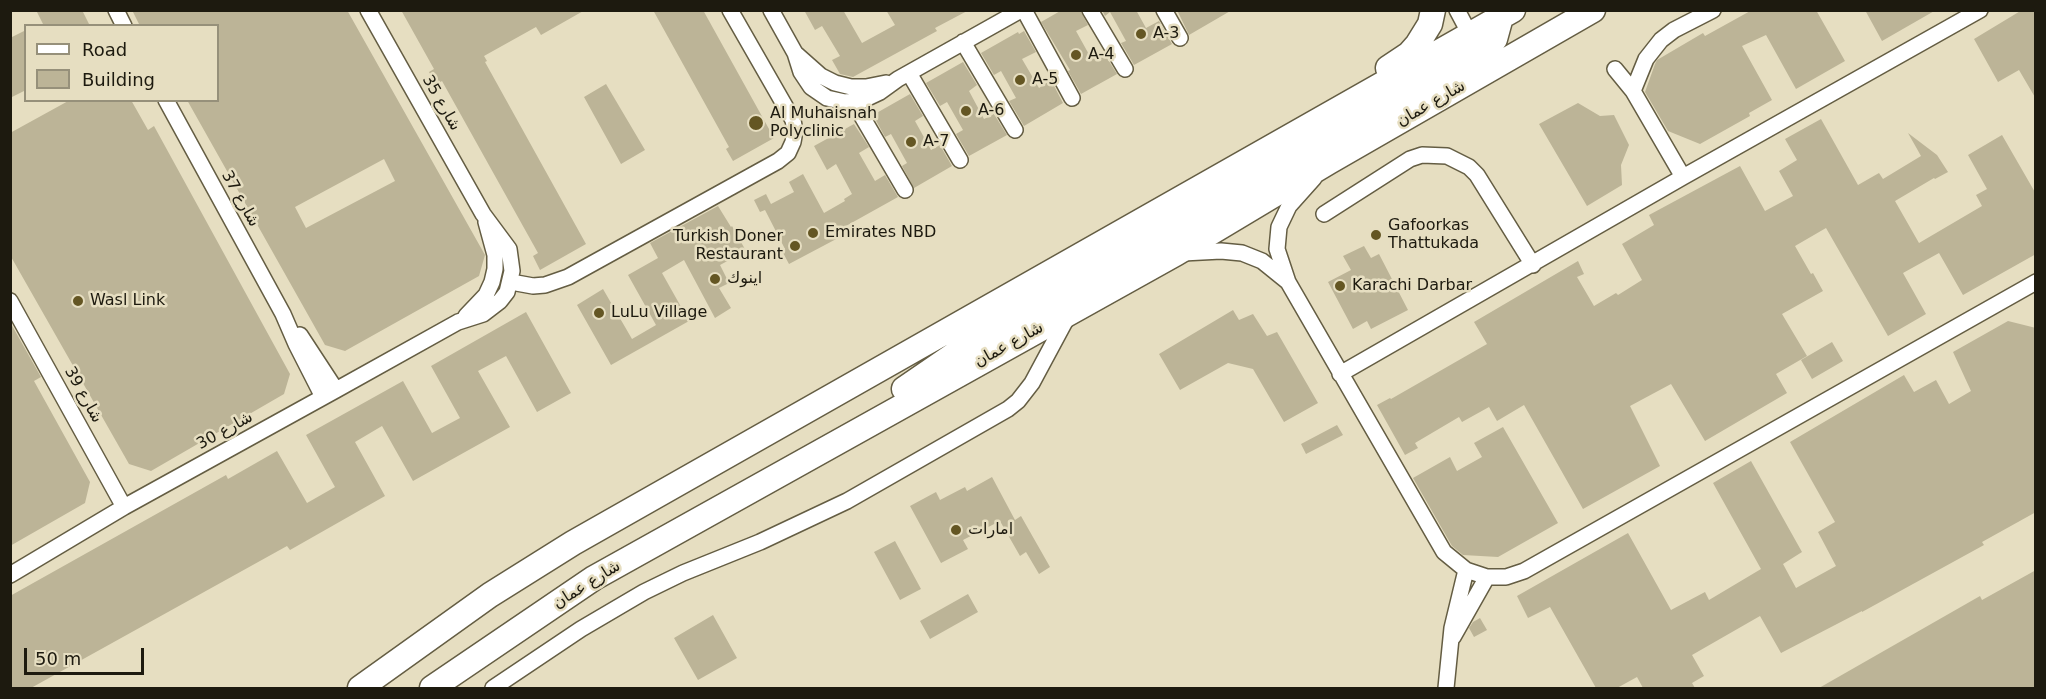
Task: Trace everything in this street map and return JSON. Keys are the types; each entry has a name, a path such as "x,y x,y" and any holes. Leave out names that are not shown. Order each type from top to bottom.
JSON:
{"main road":[{"path":"1312,126 1340,99 1409,54 1424,35 1433,10"},
{"name":"شارع عمان","path":"360,688 490,595 573,543 1312,126 1480,53 1593,10"},
{"path":"842,439 902,391 974,341 1480,53 1495,39 1504,13"},
{"name":"شارع عمان","path":"432,688 594,578 1177,253 1329,162 1480,53"}],"street":[{"path":"116,10 123,24"},
{"name":"شارع 35","path":"368,10 483,214"},
{"path":"483,214 509,249 512,260 511,282 539,286 568,277 778,161 788,153 795,131 793,120 730,10"},
{"path":"771,10 795,53 801,72 812,87 827,98 845,102 863,100 871,96 1022,10 1072,98"},
{"path":"1090,10 1125,69"},
{"path":"1164,10 1180,38"},
{"path":"1457,10 1480,53"},
{"path":"1633,91 1646,59 1661,40 1674,30 1713,10"},
{"path":"1341,374 1683,177 1980,10"},
{"path":"963,42 1015,129"},
{"path":"795,53 821,76 851,87 866,87 903,76"},
{"path":"1614,69 1633,91 1683,177"},
{"path":"903,76 960,160"},
{"path":"853,101 905,190"},
{"name":"شارع 37","path":"167,102 284,314 304,340 330,394"},
{"path":"1324,214 1410,159 1422,155 1447,156 1463,164 1477,176 1533,265"},
{"path":"1329,162 1289,206 1279,226 1278,249 1288,282 1438,544 1450,559 1466,570 1487,577 1506,577 1524,572 2036,282"},
{"name":"شارع 30","path":"459,322 478,306 486,295 495,269 495,255 483,214"},
{"path":"1177,253 1221,251 1242,253 1262,261 1288,282"},
{"name":"شارع 30","path":"10,575 124,507 459,322 483,314 500,301 511,282"},
{"name":"شارع 39","path":"10,301 124,507"},
{"path":"493,688 581,629 644,592 683,573 760,542 847,501 1008,409 1018,401 1032,383 1071,311"},
{"path":"1446,688 1454,613 1466,570"},
{"path":"1450,642 1487,577"},
{"path":"516,688 522,668"}],"building":[{"path":"36,10 82,10 89,24 43,24"},
{"path":"132,10 347,10 485,255 479,276 345,351 325,345 188,102 219,102 219,24 139,24","holes":["384,159 395,181 306,228 295,207"]},
{"path":"401,10 585,10 541,35 536,27 484,56 487,61 485,62 586,244 540,270 533,256 538,253 442,81 436,85 429,72 434,69"},
{"path":"653,10 703,10 774,138 733,161 726,149 729,147"},
{"path":"804,10 843,10 862,43 895,25 886,10 969,10 935,28 937,31 853,77 840,74 832,60 840,56 822,26 815,30"},
{"name":"A-4","path":"1062,10 1080,10 1088,25 1076,31 1091,58 1104,53 1117,74 1081,94 1068,71 1070,70 1041,22"},
{"name":"A-3","path":"1102,10 1136,10 1146,28 1159,21 1172,44 1134,65 1121,43 1126,41 1110,12 1105,16"},
{"path":"1177,10 1232,10 1189,35"},
{"path":"1752,10 1816,10 1845,61 1796,89 1766,35 1742,46 1772,100 1749,113 1750,116 1700,144 1668,131 1645,92 1657,60 1703,33 1705,36"},
{"path":"1865,10 1936,10 1882,41"},
{"path":"2022,10 2036,10 2036,99 2019,70 1998,82 1974,39"},
{"path":"24,31 24,91 10,98 10,38"},
{"name":"A-5","path":"1024,31 1036,52 1022,59 1039,88 1051,80 1063,103 1024,126 1009,101 1016,98 1001,71 994,75 981,53 1018,32 1019,34"},
{"name":"A-6","path":"963,62 977,85 969,91 984,119 994,114 1007,135 969,156 956,134 963,130 947,102 940,106 926,83"},
{"path":"606,84 645,150 621,164 584,97"},
{"name":"A-7","path":"910,94 923,116 915,121 931,150 940,145 952,166 914,188 902,166 907,163 891,134 885,137 873,115"},
{"name":"Wasl Link","path":"66,102 132,102 148,130 154,126 290,374 284,394 151,471 129,464 10,255 10,133"},
{"path":"1578,103 1600,116 1614,115 1629,145 1621,165 1622,185 1587,206 1539,124"},
{"path":"1821,119 1858,185 1879,173 1883,179 1921,156 1908,133 1937,155 1948,172 1895,201 1919,243 1982,206 1976,195 1987,189 1968,155 2002,135 2036,194 2036,254 1963,295 1939,253 1903,273 1926,314 1888,336 1826,228 1795,246 1823,291 1782,314 1807,356 1776,374 1787,393 1705,441 1671,384 1630,406 1660,466 1583,509 1524,405 1497,421 1489,407 1462,422 1459,417 1415,443 1418,448 1405,455 1377,405 1487,344 1474,322 1578,261 1584,274 1577,277 1594,306 1616,293 1618,295 1642,280 1622,244 1654,225 1649,215 1740,166 1765,211 1793,196 1779,171 1797,160 1785,139"},
{"path":"854,124 869,147 859,153 875,181 885,175 898,197 837,231 840,237 789,264 782,251 785,249 765,210 760,212 754,200 766,194 771,204 794,192 789,182 803,174 824,213 845,201 844,199 852,194 836,164 827,170 814,146"},
{"path":"718,206 746,251 720,265 729,283 719,288 731,308 715,318 684,260 662,273 689,321 611,365 577,305 603,289 632,339 656,325 628,275 658,258 650,243"},
{"path":"1364,246 1371,258 1379,254 1408,310 1371,329 1367,321 1353,329 1328,282 1351,270 1343,256"},
{"path":"1233,310 1239,320 1253,314 1267,336 1277,332 1318,403 1284,422 1253,369 1228,363 1180,390 1159,354"},
{"path":"526,312 571,393 537,412 506,356 478,371 510,427 413,481 382,426 355,442 385,496 290,550 287,546 31,688 10,688 10,596 226,475 228,479 277,451 307,503 335,487 306,435 403,381 432,433 460,418 431,366"},
{"path":"2008,321 2036,328 2036,512 1982,542 1984,545 1862,612 1781,653 1760,616 1692,655 1704,676 1692,683 1695,688 1643,688 1637,677 1617,688 1596,688 1550,607 1528,618 1517,596 1628,533 1671,610 1705,592 1709,600 1761,569 1713,483 1751,461 1802,552 1783,564 1796,588 1836,566 1818,532 1835,522 1790,442 1904,375 1914,392 1936,380 1949,404 1971,391 1953,352"},
{"path":"10,322 41,377 34,381 90,482 85,503 10,546"},
{"path":"1832,342 1843,361 1812,379 1801,360"},
{"path":"1337,425 1343,435 1306,454 1301,444"},
{"path":"1503,427 1558,523 1498,557 1463,555 1452,546 1413,478 1450,457 1457,471 1482,457 1474,443"},
{"path":"992,477 1015,520 1021,516 1050,567 1039,574 1026,552 1020,556 1000,521 963,540 968,549 941,563 910,506 936,492 940,500 965,487 967,491"},
{"path":"895,541 921,589 900,600 874,552"},
{"path":"2036,570 2036,688 1819,688 1980,596 1982,600"},
{"path":"968,594 978,612 930,639 920,621"},
{"path":"713,615 737,658 698,680 674,638"},
{"path":"1480,618 1487,630 1474,637 1469,628"}],"place":[{"name":"A-3","path":"1141,34"},
{"name":"A-4","path":"1076,55"},
{"name":"A-5","path":"1020,80"},
{"name":"A-6","path":"966,111"},
{"name":"Al Muhaisnah Polyclinic","path":"756,123"},
{"name":"A-7","path":"911,142"},
{"name":"Emirates NBD","path":"813,233"},
{"name":"Gafoorkas Thattukada","path":"1376,235"},
{"name":"Turkish Doner Restaurant","path":"795,246"},
{"name":"اينوك","path":"715,279"},
{"name":"Karachi Darbar","path":"1340,286"},
{"name":"Wasl Link","path":"78,301"},
{"name":"LuLu Village","path":"599,313"},
{"name":"امارات","path":"956,530"}]}
